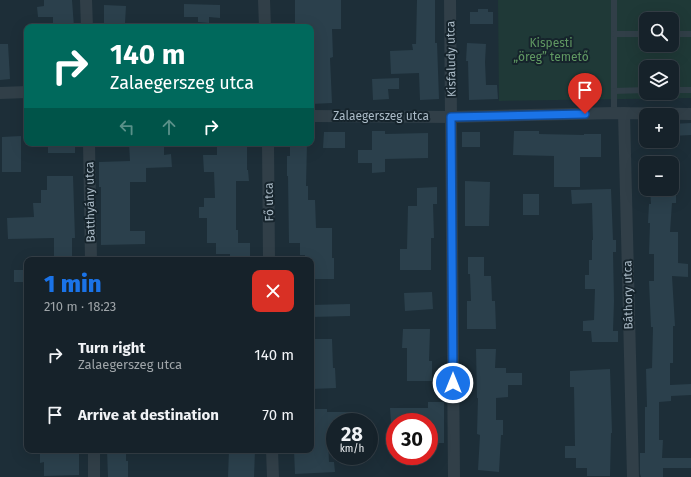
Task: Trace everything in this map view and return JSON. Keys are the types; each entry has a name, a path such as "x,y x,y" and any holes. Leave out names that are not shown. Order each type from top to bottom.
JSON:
{"street":[{"path":"86,0 87,24"},
{"path":"264,0 265,24"},
{"name":"Kisfaludy utca","path":"450,0 454,477"},
{"path":"0,93 24,92"},
{"name":"Zalaegerszeg utca","path":"314,116 451,117 619,113 691,114"},
{"name":"Báthory utca","path":"619,113 633,477"},
{"name":"Batthyány utca","path":"90,146 91,257"},
{"name":"Fő utca","path":"268,146 269,257"},
{"path":"94,453 94,477"},
{"path":"272,453 273,477"}],"lane":[{"path":"614,0 614,91 619,113"},
{"path":"614,34 639,34"},
{"path":"679,34 691,34"},
{"path":"614,91 639,90"},
{"path":"679,90 691,90"}],"green space":[{"name":"Kispesti „öreg” temető","path":"498,0 691,0 691,98 679,98 679,60 639,60 639,99 499,101"}],"building":[{"path":"44,0 72,0 74,24 53,23 53,17 38,17 37,7 44,6"},
{"path":"295,0 341,0 341,29 332,29 333,57 330,58 332,103 314,104 314,24 295,24"},
{"path":"417,0 435,0 435,43 437,43 439,99 420,100 419,73 391,74 390,51 413,50 412,44 416,44"},
{"path":"184,4 220,5 220,18 209,17 209,23 198,22 198,17 184,17"},
{"path":"104,5 126,6 124,24 104,24"},
{"path":"478,9 488,9 488,12 493,12 493,24 470,24 470,12 478,12"},
{"path":"467,43 486,44 486,85 497,85 498,99 469,100 468,61 466,61"},
{"path":"0,44 8,44 10,79 0,80"},
{"path":"399,78 399,89 388,89 389,99 373,100 372,79"},
{"path":"691,123 691,135 679,136 679,124"},
{"path":"372,131 385,131 385,134 428,133 428,158 385,159 385,172 372,173 372,163 358,163 358,150 372,150"},
{"path":"514,131 539,131 539,134 601,134 601,157 580,157 580,187 554,187 554,156 513,155"},
{"path":"324,132 345,132 345,148 323,148"},
{"path":"462,132 480,132 480,147 462,147"},
{"path":"21,136 21,172 2,172 2,137"},
{"path":"48,146 75,146 75,153 48,153"},
{"path":"129,146 164,146 164,155 171,154 172,167 146,168 146,182 130,182 130,231 145,231 145,244 101,245 101,187 99,187 99,162 130,161"},
{"path":"217,146 247,146 247,170 249,181 236,181 236,230 238,230 238,243 250,243 250,257 230,257 230,254 216,254 216,243 207,243 207,218 199,218 199,207 204,207 204,198 215,198 214,172 204,172 203,155 217,155"},
{"path":"290,146 307,146 306,186 308,186 308,200 315,200 316,228 332,228 334,279 314,279 314,257 305,257 305,255 300,255 300,243 289,243 287,156 290,156"},
{"path":"47,176 73,176 75,238 72,238 72,257 54,257 54,238 8,239 7,218 34,217 33,203 41,203 41,190 47,190"},
{"path":"465,181 490,182 489,226 465,226"},
{"path":"437,187 437,204 433,204 434,238 431,238 431,270 400,270 400,249 407,249 408,206 417,206 417,188"},
{"path":"611,189 613,240 616,240 616,252 613,252 613,331 618,331 618,342 592,342 591,331 583,331 583,321 594,320 595,289 585,289 585,275 589,275 589,260 592,260 592,203 572,204 571,190"},
{"path":"523,194 539,194 539,215 523,215"},
{"path":"650,196 676,196 676,203 672,203 670,232 678,232 678,263 688,264 688,277 672,276 675,326 673,326 673,363 670,363 670,385 691,384 691,395 671,396 671,401 659,402 659,440 663,440 662,458 691,458 691,468 663,468 663,477 641,477 640,474 640,453 645,453 645,407 647,407 646,369 652,368 653,327 651,327 649,281 654,281 654,254 649,254 650,223 648,223 649,204 651,204"},
{"path":"468,257 484,257 484,276 491,276 492,301 495,301 496,329 467,329 467,301 471,301"},
{"path":"14,270 24,270 24,282 14,282"},
{"path":"432,292 433,309 405,311 404,293"},
{"path":"350,304 350,316 314,317 314,305"},
{"path":"403,329 430,329 429,361 432,361 432,381 407,381 407,348 402,348"},
{"path":"314,339 332,339 333,368 335,368 336,388 314,389"},
{"path":"476,349 496,349 495,368 506,368 506,373 522,373 522,385 508,385 508,397 496,398 496,420 503,420 499,472 478,470 480,435 477,434 478,398"},
{"path":"610,369 612,433 610,476 587,476 587,468 576,468 576,458 565,458 565,446 575,446 574,387 570,387 570,371"},
{"path":"428,402 444,402 444,443 438,443 438,413 390,413 390,408 428,408"},
{"path":"314,409 327,409 327,412 352,412 326,413 326,465 334,465 335,472 295,474 294,453 314,453"},
{"path":"40,453 79,453 79,475 44,476 44,462 40,463"},
{"path":"107,453 126,453 126,461 128,461 128,477 108,477"},
{"path":"229,453 255,453 254,477 228,477"}],"route":[{"path":"453,383 451,117 585,114"}]}
